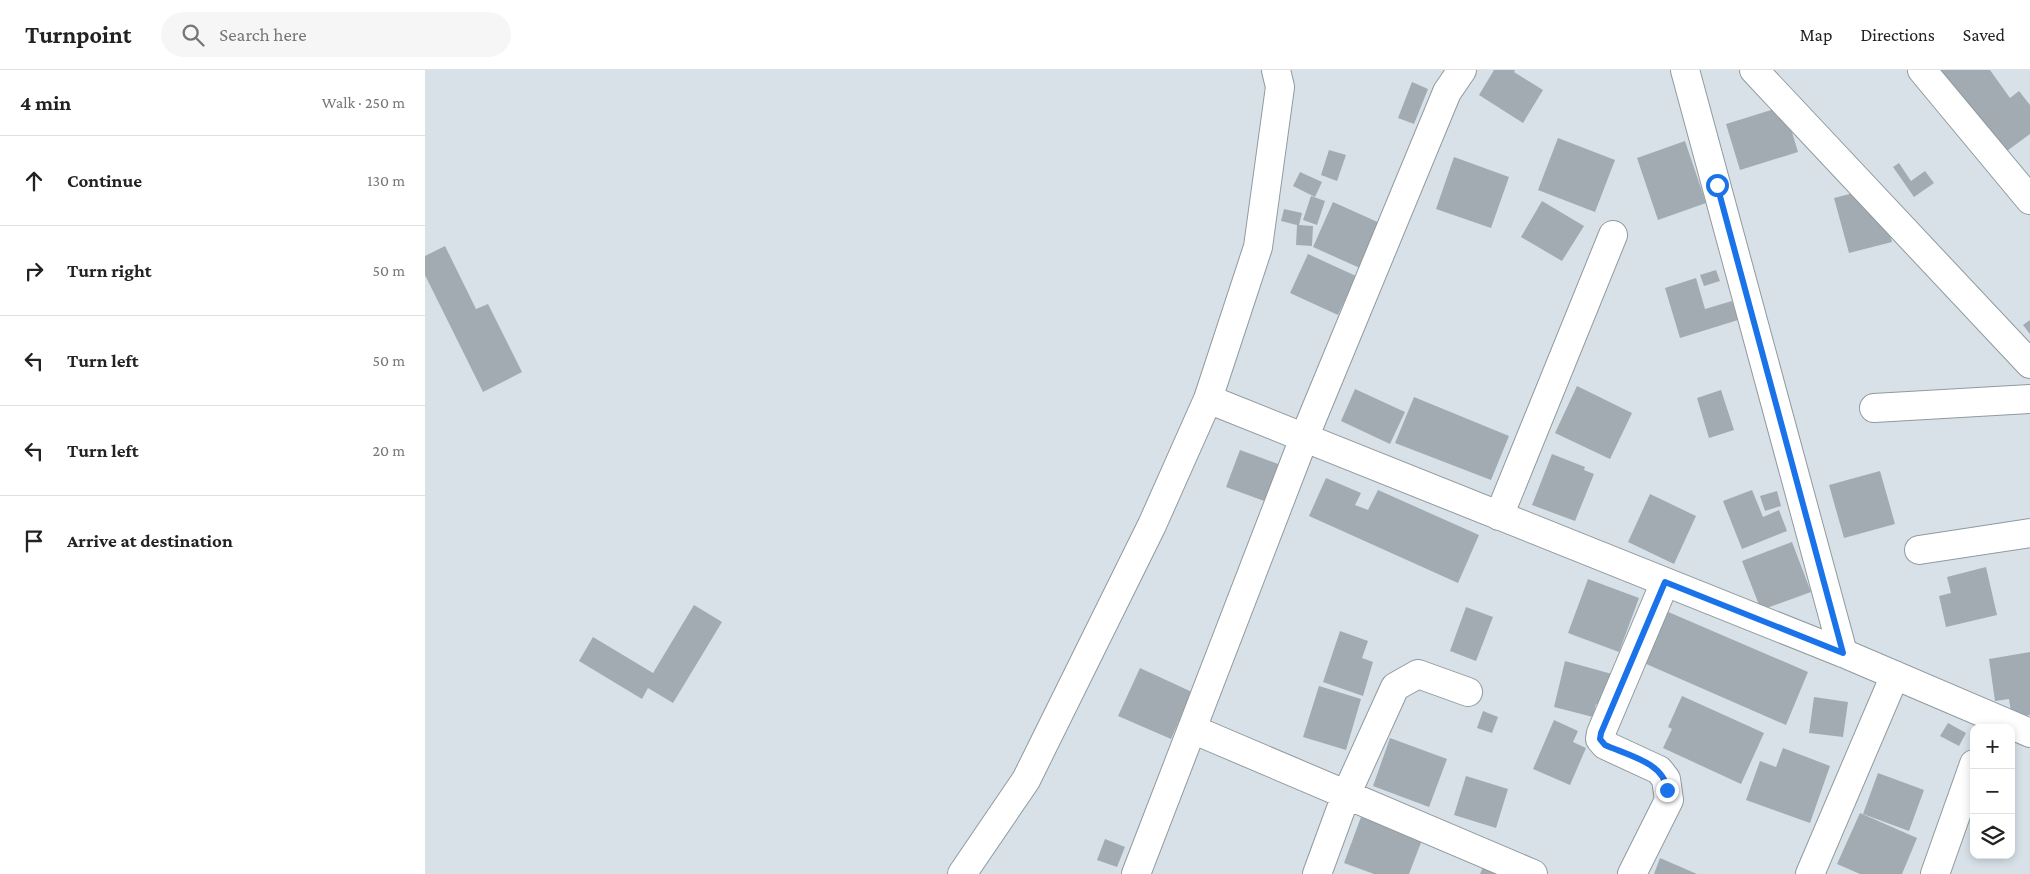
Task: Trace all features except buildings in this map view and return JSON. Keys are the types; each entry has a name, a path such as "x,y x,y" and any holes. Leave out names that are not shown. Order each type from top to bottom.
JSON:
{"street":[{"path":"962,874 1026,780 1152,525 1208,399 1258,247 1280,86 1276,70"},
{"path":"1136,874 1304,438 1447,92 1462,70"},
{"path":"1685,70 1843,653"},
{"path":"1754,70 2030,364"},
{"path":"1922,70 2030,200"},
{"path":"1499,516 1613,235"},
{"path":"1208,399 1843,653 1895,675 1988,722 2030,733"},
{"path":"1874,408 2030,399"},
{"path":"1919,550 2030,533"},
{"path":"1632,874 1669,800 1666,779 1659,770 1605,745 1600,739 1665,582"},
{"path":"1317,874 1346,795 1395,687 1417,674 1468,692"},
{"path":"1810,874 1895,675"},
{"path":"1192,729 1533,874"},
{"path":"1935,874 1972,769"}],"route":[{"path":"1667,790 1666,779 1659,770 1605,745 1600,739 1665,582 1843,653 1765,357 1717,185"}]}
